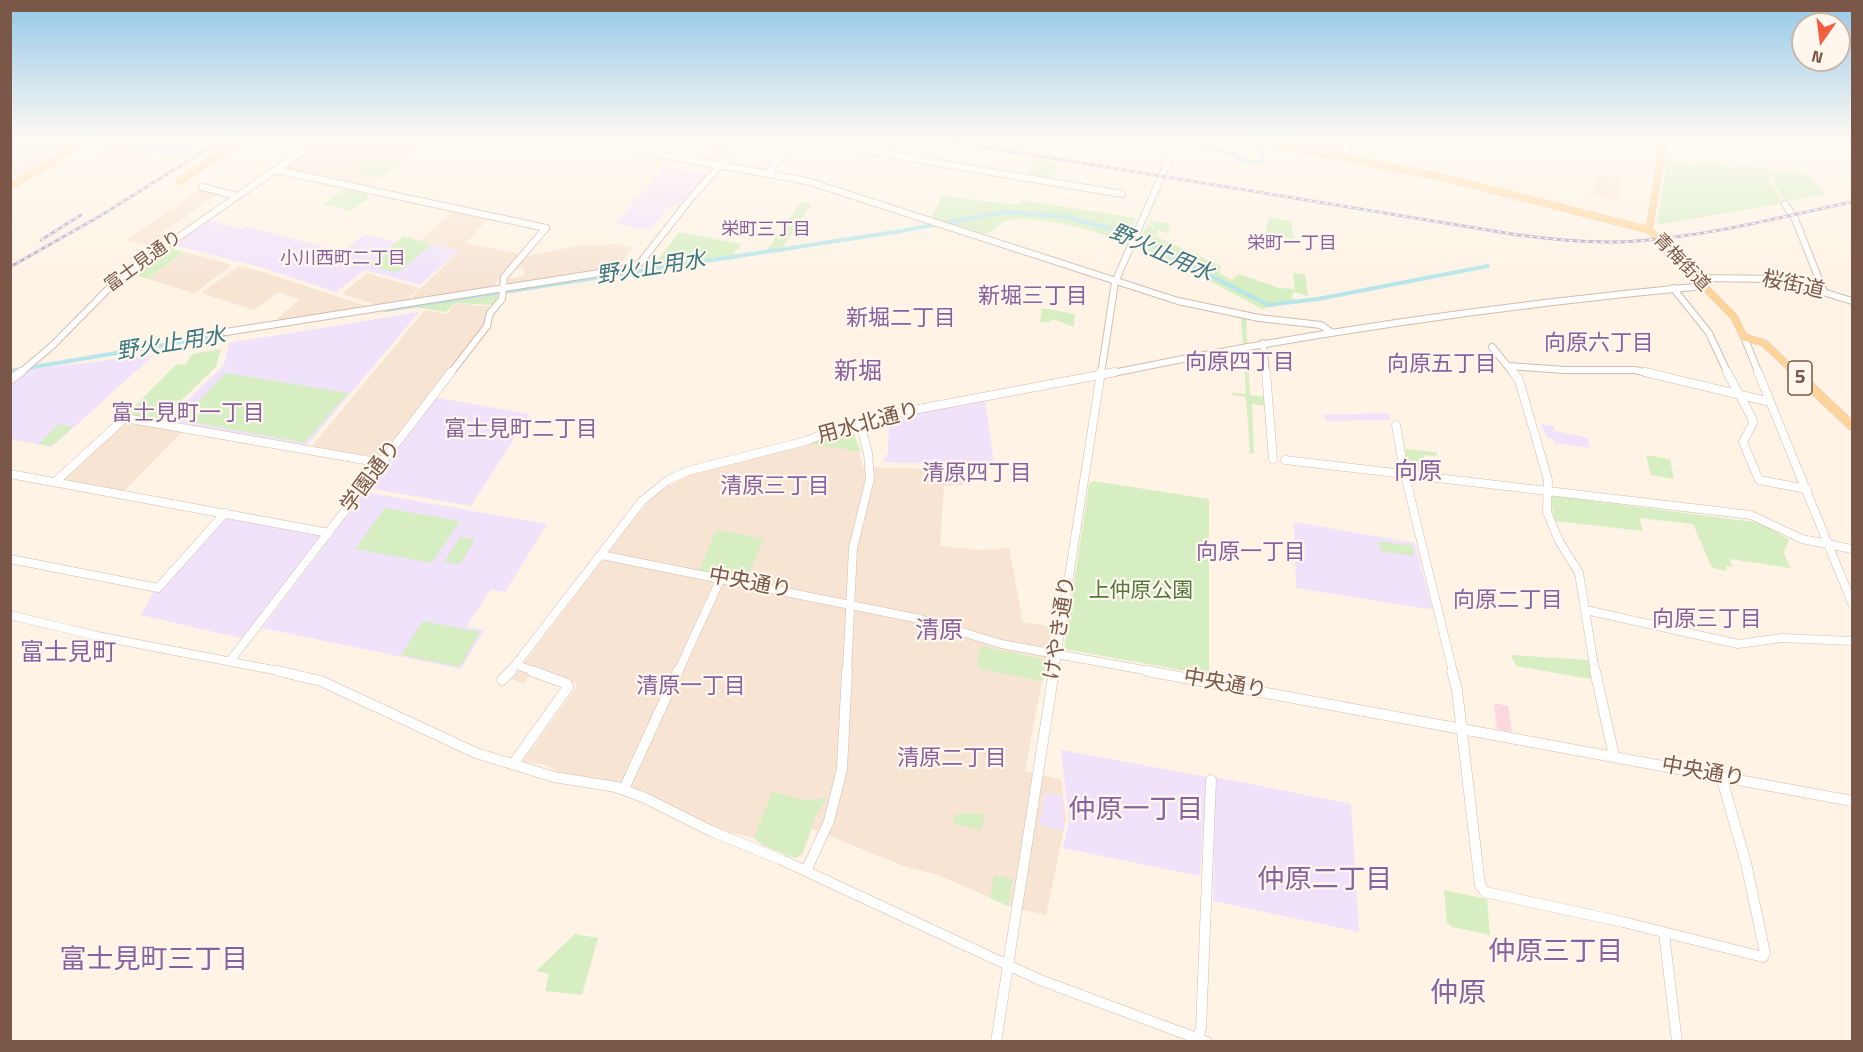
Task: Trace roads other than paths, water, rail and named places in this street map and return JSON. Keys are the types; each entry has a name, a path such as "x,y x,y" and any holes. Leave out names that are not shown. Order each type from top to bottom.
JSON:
{"main road":[{"name":"青梅街道","path":"1487,188 1649,230 1738,320 1744,337"},
{"path":"1649,230 1656,188"},
{"name":"5","path":"1744,337 1764,343 1852,426"}],"street":[{"path":"206,188 238,196"},
{"name":"富士見通り","path":"10,380 27,368 100,294 250,188"},
{"name":"学園通り","path":"230,660 488,326 490,313 502,292 504,277 546,228 360,188"},
{"path":"226,333 502,292 634,267 701,188"},
{"path":"829,188 1115,282 1197,306 1259,318 1321,325 1331,332"},
{"path":"1087,188 1122,194"},
{"name":"けやき通り","path":"996,1041 1010,965 1115,282 1157,188"},
{"path":"1785,204 1795,219 1824,292"},
{"name":"桜街道","path":"1696,278 1769,278 1852,301"},
{"name":"用水北通り","path":"502,680 564,604 642,501 668,480 706,465 806,441 892,414 1099,376 1232,348 1559,300 1703,286"},
{"path":"1672,288 1709,333 1722,364 1742,397 1753,423 1743,442 1759,480 1807,489"},
{"path":"1744,337 1852,603"},
{"path":"1263,343 1273,459"},
{"path":"1492,347 1519,380 1545,468 1548,492 1547,512 1559,541 1579,573 1614,756"},
{"path":"1508,366 1565,370 1635,370 1770,402"},
{"path":"55,482 125,418 382,463"},
{"path":"806,871 829,821 842,769 855,535 870,479 868,453 860,423"},
{"path":"1396,425 1457,690 1480,885 1485,892 1760,957 1764,955 1746,863 1720,776"},
{"path":"1285,460 1751,515 1796,537 1852,549"},
{"path":"10,474 329,533"},
{"path":"10,559 158,588 225,513"},
{"name":"中央通り","path":"601,555 920,619 1000,644 1852,801"},
{"path":"624,789 721,578"},
{"path":"1586,610 1738,645 1782,638 1852,641"},
{"path":"10,615 97,636 230,660 321,681 452,744 554,777 624,789 713,832 806,871 891,913 1063,989 1203,1040 1201,1028 1211,780"},
{"path":"513,764 568,687 567,684 517,664"},
{"path":"1664,933 1677,1041"}],"waterway":[{"name":"野火止用水","path":"386,310 895,232 1005,212 1068,217 1131,235 1268,305 1318,299 1488,266"},
{"name":"野火止用水","path":"10,371 229,334"}],"railway":[{"path":"10,267 145,188"},
{"path":"1234,188 1518,235 1607,242 1691,235 1852,202"},
{"path":"41,240 81,215"}],"district":[{"name":"栄町三丁目","path":"766,231"},
{"name":"栄町一丁目","path":"1292,245"},
{"name":"小川西町二丁目","path":"343,260"},
{"name":"新堀三丁目","path":"1033,298"},
{"name":"新堀二丁目","path":"901,320"},
{"name":"向原六丁目","path":"1599,345"},
{"name":"向原四丁目","path":"1240,364"},
{"name":"向原五丁目","path":"1442,366"},
{"name":"新堀","path":"858,373"},
{"name":"富士見町一丁目","path":"188,415"},
{"name":"富士見町二丁目","path":"521,431"},
{"name":"向原","path":"1418,473"},
{"name":"清原四丁目","path":"977,475"},
{"name":"清原三丁目","path":"775,488"},
{"name":"向原一丁目","path":"1251,554"},
{"name":"向原二丁目","path":"1508,602"},
{"name":"向原三丁目","path":"1707,621"},
{"name":"清原","path":"939,632"},
{"name":"富士見町","path":"68,654"},
{"name":"清原一丁目","path":"691,688"},
{"name":"清原二丁目","path":"952,760"},
{"name":"仲原一丁目","path":"1136,811"},
{"name":"仲原二丁目","path":"1325,881"},
{"name":"仲原三丁目","path":"1556,953"},
{"name":"富士見町三丁目","path":"154,961"},
{"name":"仲原","path":"1458,995"}],"park label":[{"name":"上仲原公園","path":"1141,592"}]}
